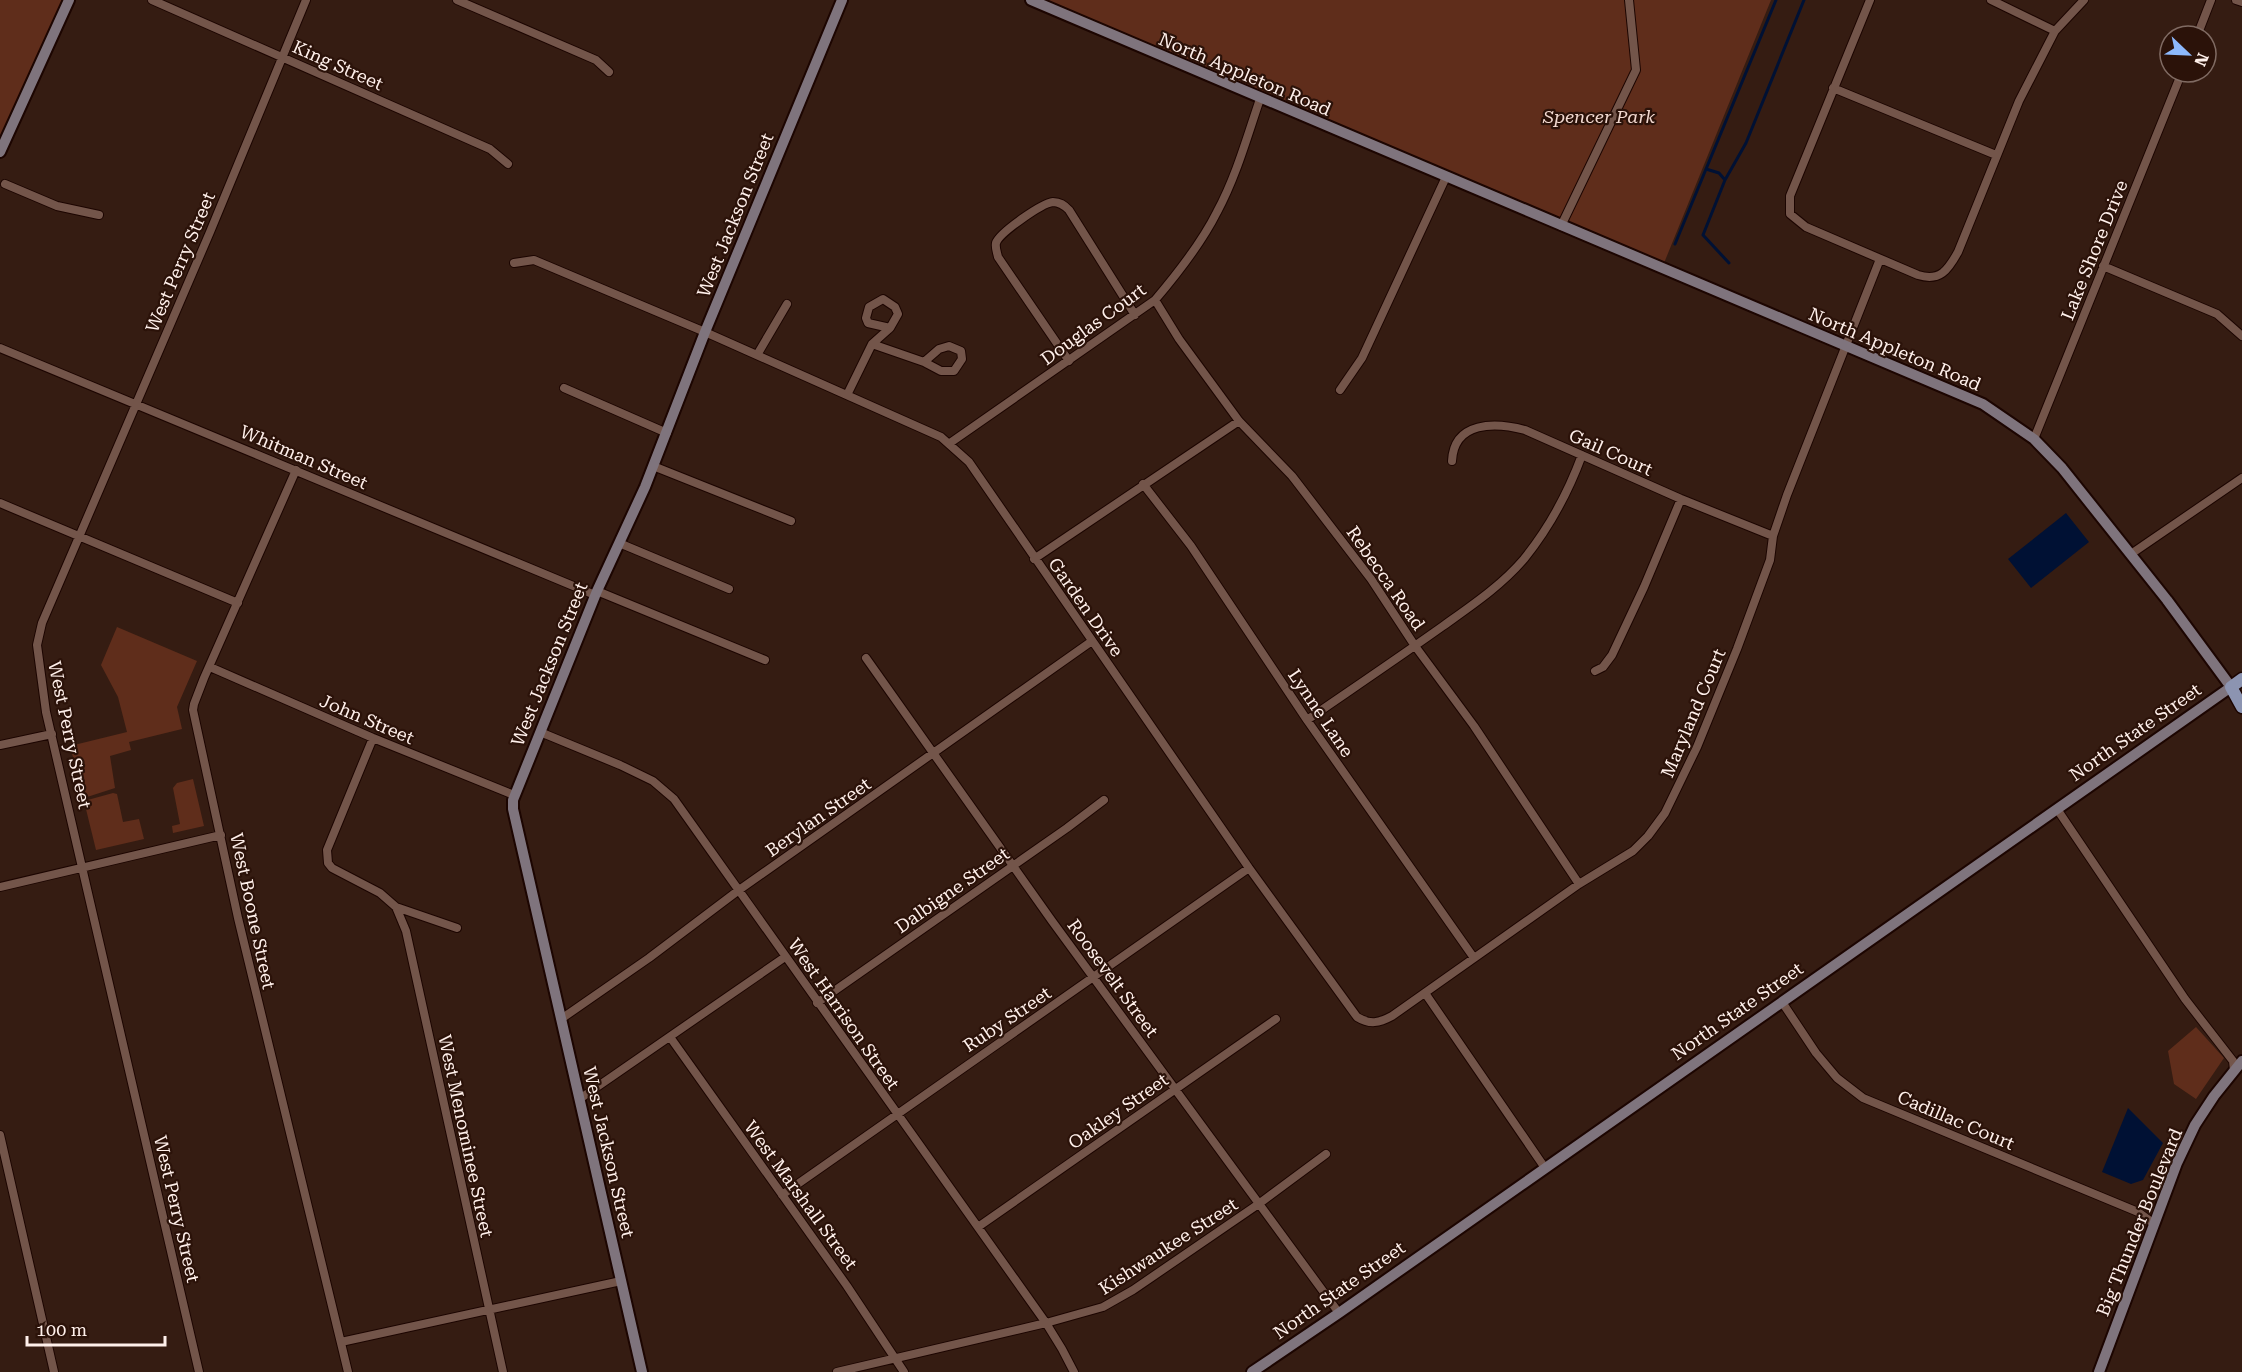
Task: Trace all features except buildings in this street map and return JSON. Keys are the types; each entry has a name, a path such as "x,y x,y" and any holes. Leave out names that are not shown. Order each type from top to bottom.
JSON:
{"main road":[{"path":"0,152 69,0"},
{"name":"West Jackson Street","path":"642,1372 513,809 514,795 596,593 667,433 705,332 842,0"},
{"name":"North Appleton Road","path":"1031,0 1983,404 2034,439 2062,468 2131,554 2231,687"},
{"name":"North State Street","path":"1252,1372 2242,679"},
{"path":"2231,687 2242,696"},
{"path":"2231,687 2242,707"},
{"name":"Big Thunder Boulevard","path":"2099,1372 2153,1222 2195,1125 2238,1066"}],"street":[{"name":"King Street","path":"152,0 490,149 508,164"},
{"name":"West Perry Street","path":"199,1372 52,734 40,674 37,645 38,634 77,536 210,232 306,0"},
{"path":"457,0 596,60 609,72"},
{"path":"1561,226 1636,70 1629,0"},
{"path":"1870,0 1790,196 1791,214 1806,227 1925,277 1940,276 1949,269 2019,101 2055,31 2084,0"},
{"path":"1990,0 2055,31"},
{"path":"2202,24 2211,0"},
{"path":"2236,0 2242,2"},
{"name":"Lake Shore Drive","path":"2034,439 2177,84"},
{"path":"1833,87 1996,155"},
{"name":"Douglas Court","path":"950,443 1155,300 1180,271 1217,213 1234,174 1260,99"},
{"path":"1340,390 1362,358 1446,177"},
{"path":"5,184 57,206 99,214"},
{"path":"1069,361 998,257 996,250 1000,236 1022,219 1048,203 1064,204 1135,315"},
{"name":"Maryland Court","path":"1351,1009 1365,1022 1383,1021 1579,884 1633,850 1648,836 1665,813 1697,747 1737,649 1770,560 1773,536 1809,437 1880,259"},
{"name":"Garden Drive","path":"513,263 534,260 705,332 932,432 950,443 969,462 1249,868 1351,1009"},
{"path":"2103,266 2217,314 2242,336"},
{"name":"Rebecca Road","path":"1155,300 1179,339 1239,421 1292,476 1371,579 1415,646 1474,726 1579,884"},
{"path":"758,356 787,304"},
{"path":"847,395 872,344 890,328"},
{"path":"872,344 924,362 940,371 954,371 962,359 961,351 949,346 939,349 924,362"},
{"name":"Whitman Street","path":"0,348 765,660"},
{"path":"564,388 667,433"},
{"path":"1034,559 1239,421"},
{"name":"Gail Court","path":"1452,461 1452,452 1457,440 1466,431 1493,425 1525,429 1681,500 1773,536"},
{"path":"1307,720 1499,585 1523,560 1543,533 1560,506 1582,455"},
{"path":"653,466 791,521"},
{"name":"West Boone Street","path":"296,470 195,699 194,710 254,985 348,1372"},
{"path":"2131,554 2242,478"},
{"name":"Lynne Lane","path":"1143,484 1191,546 1307,720 1474,958"},
{"path":"1595,671 1612,656 1681,500"},
{"path":"0,503 238,603"},
{"path":"619,543 729,589"},
{"name":"Berylan Street","path":"561,1019 649,958 739,890 1092,641"},
{"name":"Roosevelt Street","path":"866,658 1013,866 1339,1313"},
{"name":"John Street","path":"210,667 373,738 514,795"},
{"name":"West Harrison Street","path":"540,732 653,781 674,799 1046,1323 1074,1372"},
{"path":"0,745 52,734"},
{"path":"373,738 327,850 328,863 332,868 380,893 396,907 458,928"},
{"name":"Dalbigne Street","path":"817,1003 1104,800"},
{"path":"2057,809 2185,999 2238,1066"},
{"path":"0,887 221,835"},
{"name":"Ruby Street","path":"782,1195 1249,868"},
{"name":"West Menominee Street","path":"396,907 406,931 503,1372"},
{"path":"581,1098 784,957"},
{"path":"1425,993 1545,1168"},
{"name":"Cadillac Court","path":"1782,1002 1816,1053 1837,1078 1863,1098 2138,1212 2153,1222"},
{"name":"Oakley Street","path":"978,1227 1276,1019"},
{"name":"West Marshall Street","path":"670,1037 847,1286 904,1372"},
{"path":"0,1135 54,1372"},
{"name":"Kishwaukee Street","path":"837,1372 1046,1323 1103,1307 1133,1290 1260,1203 1326,1154"},
{"path":"341,1342 621,1281"}],"green space":[{"path":"0,0 68,0 0,152"},
{"name":"Spencer Park","path":"1025,0 1771,0 1662,268"},
{"path":"117,627 197,661 177,707 182,729 129,742 131,750 110,756 115,788 84,798 70,746 127,732 118,697 101,665"},
{"path":"193,779 204,826 173,833 172,826 180,824 173,788 177,783"},
{"path":"113,793 117,794 123,822 139,819 144,839 96,850 84,801"},
{"path":"2196,1027 2224,1058 2196,1099 2174,1084 2168,1051"}],"water":[{"path":"2066,513 2089,542 2031,588 2008,559"},
{"path":"2128,1108 2163,1143 2143,1180 2131,1184 2102,1172"}],"waterway":[{"path":"1675,244 1776,0"},
{"path":"1729,263 1703,235 1725,180 1746,143 1804,0"},
{"path":"1706,169 1719,173 1725,180"}]}
